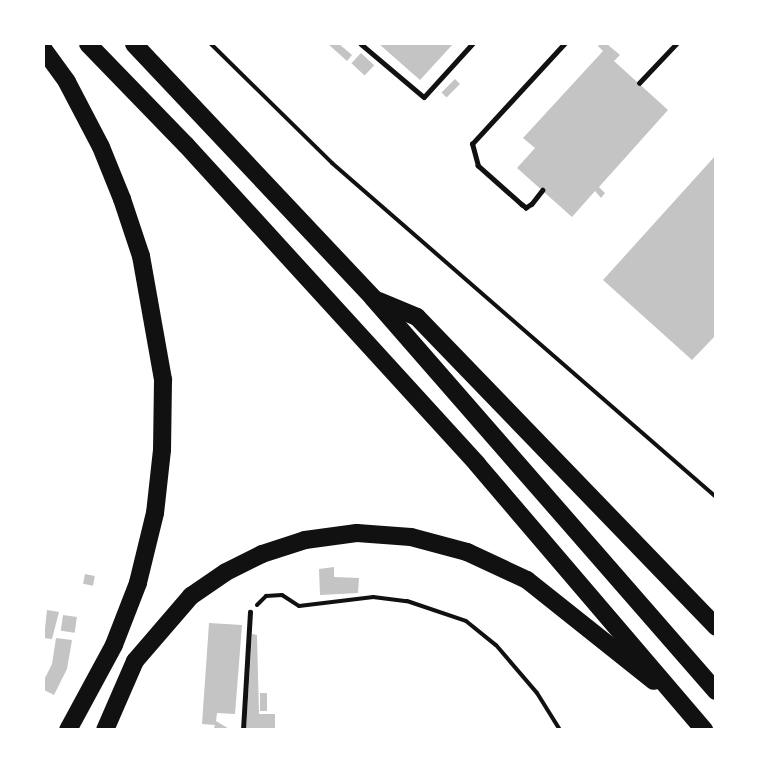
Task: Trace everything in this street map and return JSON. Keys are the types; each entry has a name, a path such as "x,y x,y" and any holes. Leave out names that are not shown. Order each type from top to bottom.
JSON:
{"highway":[{"path":"88,44 351,323 477,464 704,729"},
{"path":"134,44 373,298 716,691"},
{"path":"44,50 67,82 101,147 122,199 141,256 163,380 162,450 155,513 138,583 114,645 68,729"},
{"path":"373,298 417,317 716,627"},
{"path":"105,729 135,661 191,596 226,572 262,554 305,540 357,533 411,537 467,552 527,580 580,619 627,662 675,695"}],"lane":[{"path":"362,44 424,97 472,44"},
{"path":"543,190 526,208 478,166 472,144 564,44"},
{"path":"639,83 676,44"},
{"path":"243,729 250,612"}],"path":[{"path":"211,44 332,163 716,497"},
{"path":"250,612 266,596 282,595 300,606 373,597 407,601 466,621 496,645 537,693 560,729"}],"building":[{"path":"328,44 339,44 352,55 347,61"},
{"path":"379,44 453,44 420,80"},
{"path":"607,44 620,55 614,61 668,110 599,187 605,193 601,198 595,191 572,217 517,168 535,148 523,138 603,51 598,46"},
{"path":"361,53 374,65 365,76 351,63"},
{"path":"455,79 460,84 447,97 442,92"},
{"path":"716,155 716,335 692,360 603,280"},
{"path":"334,567 334,577 359,578 358,593 320,595 319,569"},
{"path":"85,574 95,576 93,586 83,584"},
{"path":"47,610 59,612 52,639 44,638"},
{"path":"63,615 77,617 75,633 61,631"},
{"path":"209,623 242,625 235,714 217,713 216,721 231,730 213,730 215,725 202,724"},
{"path":"252,634 257,635 259,714 275,714 275,730 246,730"},
{"path":"56,638 72,640 67,669 54,695 44,690 44,680 52,664"},
{"path":"260,693 267,693 267,711 260,711"}]}
